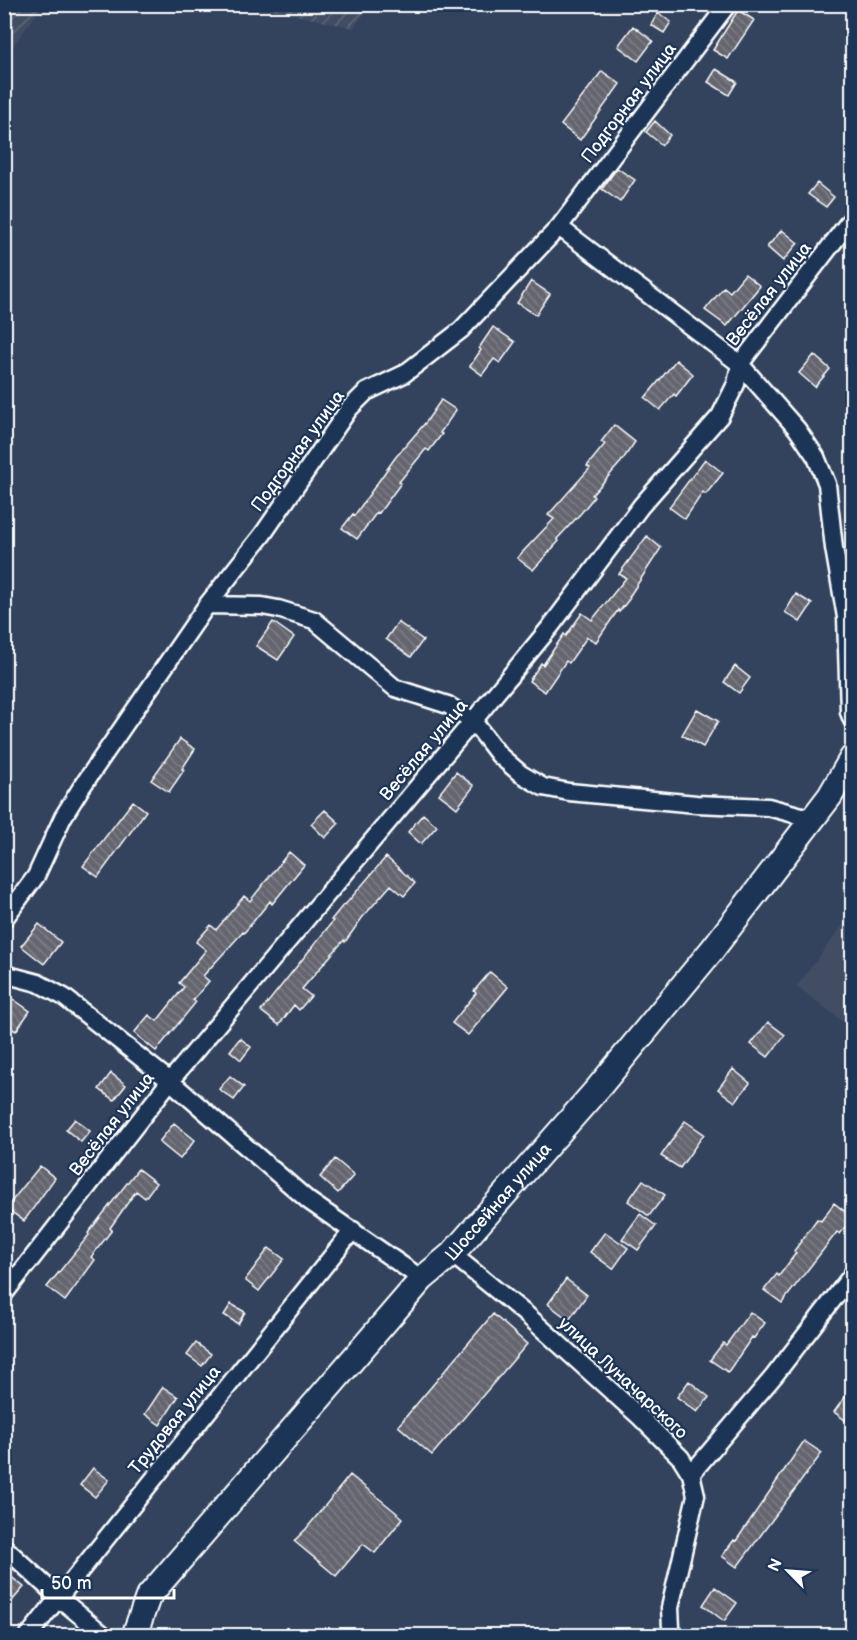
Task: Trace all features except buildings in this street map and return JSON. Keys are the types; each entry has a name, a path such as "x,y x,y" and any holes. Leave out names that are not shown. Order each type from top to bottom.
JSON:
{"main road":[{"name":"Шоссейная улица","path":"134,1635 148,1597 422,1279 452,1254 614,1069 712,950 813,819 852,758"}],"street":[{"name":"Подгорная улица","path":"4,919 36,876 55,832 81,788 207,605 263,534 349,409 366,392 404,374 461,330 559,227 728,4"},
{"name":"Весёлая улица","path":"4,1294 170,1081 473,722 551,626 641,506 720,416 736,384 740,364 852,218"},
{"path":"559,227 740,364 797,429 816,457 827,484 834,548 846,617 849,712 852,720"},
{"path":"207,605 262,606 314,620 395,688 448,705 473,722 499,755 521,774 543,787 569,792 696,804 768,807 813,819"},
{"path":"4,974 38,982 64,997 170,1081 309,1201 422,1279"},
{"name":"Трудовая улица","path":"28,1635 352,1230"},
{"name":"улица Луначарского","path":"452,1254 528,1316 640,1417 681,1458 691,1474"},
{"path":"673,1635 670,1628 670,1608 696,1495 691,1474 774,1376 852,1275"},
{"path":"4,1547 58,1597 105,1635"}],"shaded area":[{"path":"4,5 43,5 5,57"},
{"path":"252,5 371,5 353,28"},
{"path":"852,913 852,1029 797,986"}]}
